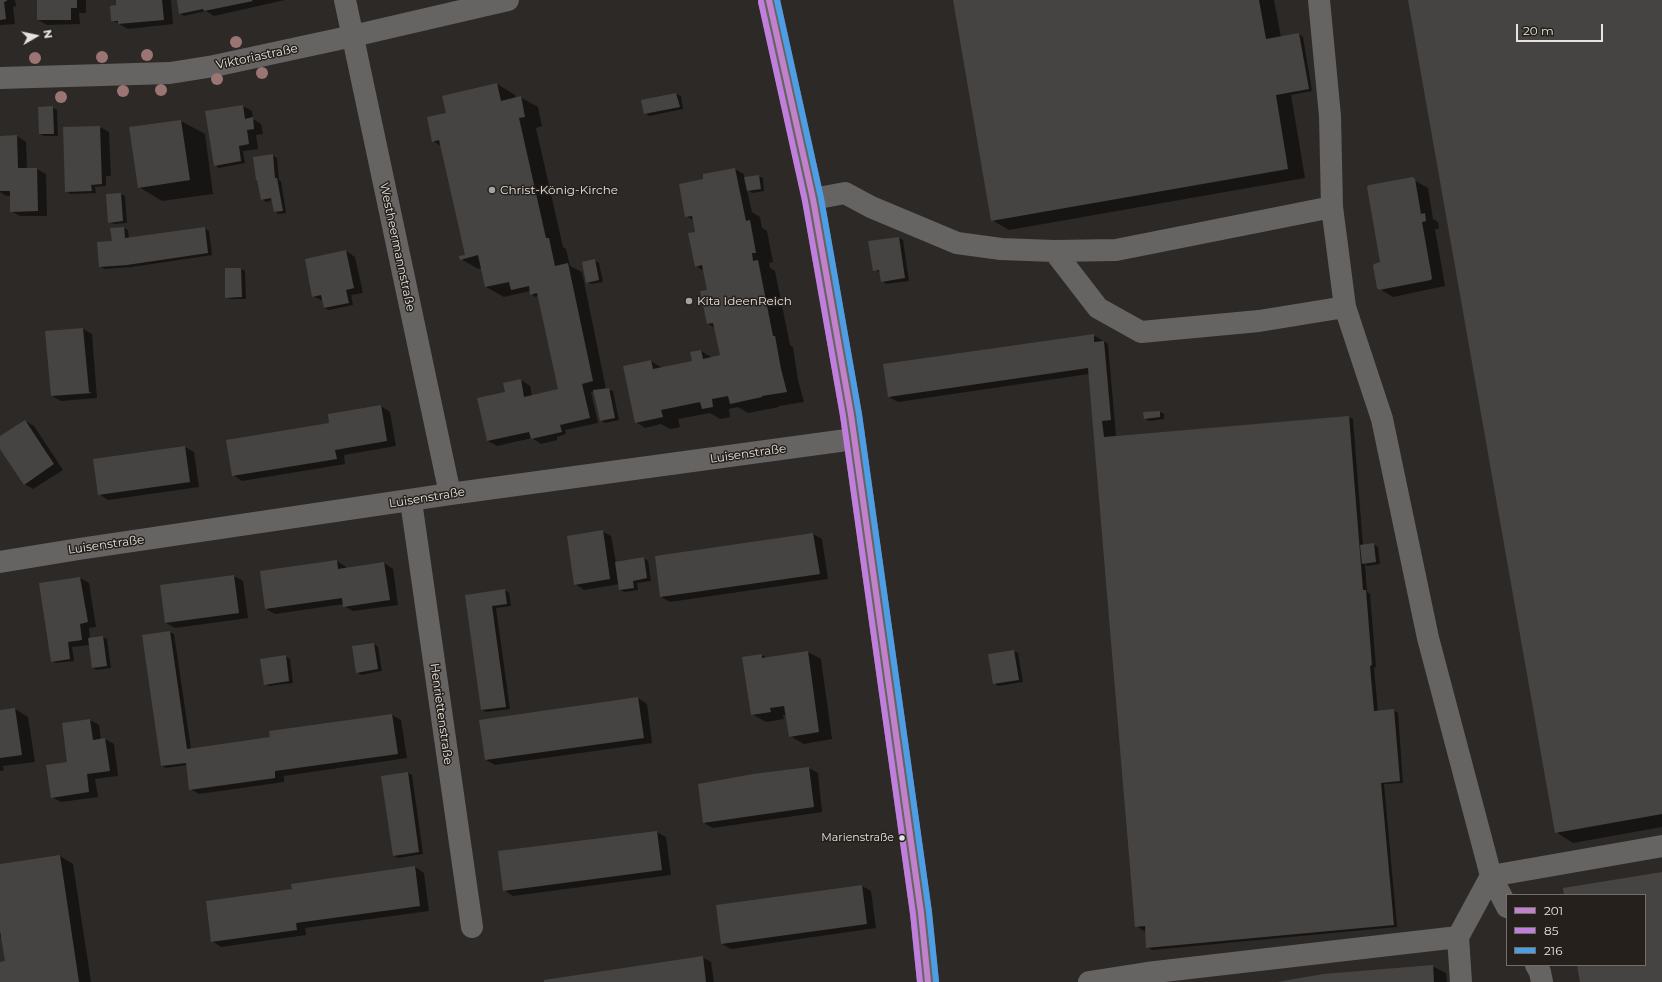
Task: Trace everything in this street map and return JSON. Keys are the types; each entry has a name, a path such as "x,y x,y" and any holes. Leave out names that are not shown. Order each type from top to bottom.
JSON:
{"street":[{"name":"Westheermannstraße","path":"345,0 450,494"},
{"name":"Viktoriastraße","path":"0,78 170,73 214,66 353,36 508,0"},
{"path":"770,0 813,199 854,439 921,913 928,982"},
{"path":"1320,0 1330,116 1332,207 1345,307 1382,419 1428,638 1491,876 1506,905"},
{"path":"813,199 845,193 872,207 957,243 1001,249 1054,251 1116,250 1332,207"},
{"path":"1054,251 1098,308 1141,332 1259,321 1345,307"},
{"name":"Luisenstraße","path":"0,562 450,494 854,439"},
{"name":"Henriettenstraße","path":"411,501 472,927"},
{"path":"1491,876 1662,846"},
{"path":"1462,982 1458,937 1491,876"},
{"path":"1089,982 1133,978 1458,937"},
{"path":"1537,966 1540,972 1542,982"}],"building":[{"path":"0,0 7,1 4,2 6,19 0,20"},
{"path":"37,0 77,0 77,8 71,8 71,20 37,20"},
{"path":"116,0 162,0 164,20 118,24 118,21 111,21 110,6 116,5"},
{"path":"177,0 253,1 204,11 203,9 179,14"},
{"path":"953,0 1259,0 1266,39 1299,33 1309,89 1276,95 1288,169 991,221"},
{"path":"1408,0 1662,0 1662,814 1555,833"},
{"name":"Christ-König-Kirche","path":"497,83 501,101 521,96 525,117 519,118 546,238 549,238 555,266 568,263 593,381 582,384 590,418 560,425 562,432 531,439 529,432 487,441 477,398 505,392 503,383 521,379 524,397 558,389 537,293 530,295 529,286 511,290 509,282 485,287 478,255 460,260 459,256 465,255 439,140 432,142 427,117 446,113 442,96"},
{"path":"676,93 680,107 644,114 641,100"},
{"path":"243,105 245,119 253,117 254,129 247,130 249,144 239,146 241,161 214,166 205,111"},
{"path":"53,106 54,134 39,134 38,107"},
{"path":"181,120 190,180 138,188 129,127"},
{"path":"100,126 102,184 91,185 92,191 65,192 63,127"},
{"path":"17,135 18,168 37,168 38,211 10,212 10,191 0,191 0,136"},
{"path":"273,154 275,178 277,178 283,211 274,212 271,198 261,200 256,180 253,157"},
{"path":"735,168 746,221 750,220 756,253 752,253 753,261 758,260 773,336 775,336 787,392 762,396 730,404 728,396 712,399 713,407 702,409 700,402 661,410 663,417 635,423 623,366 651,360 653,369 692,361 690,352 701,350 703,359 720,355 713,323 707,324 700,291 707,290 702,265 695,267 688,233 695,232 692,216 685,217 679,184 703,179 703,174"},
{"path":"759,175 761,189 747,191 744,177"},
{"path":"1413,177 1415,179 1421,214 1425,213 1426,221 1422,222 1432,278 1431,280 1379,290 1377,288 1373,266 1374,264 1380,262 1367,187 1369,185"},
{"path":"121,193 123,221 108,223 106,194"},
{"path":"124,227 125,238 205,227 208,253 127,265 99,267 97,242 112,241 110,228"},
{"path":"899,237 905,278 881,282 879,270 873,271 868,241"},
{"path":"346,250 354,288 346,290 349,303 324,308 321,295 312,297 305,259"},
{"path":"595,259 599,280 586,283 582,262"},
{"path":"225,268 241,268 242,297 225,298"},
{"path":"83,328 89,392 92,393 51,396 45,331"},
{"path":"1094,334 1094,342 1104,341 1111,420 1102,421 1104,437 1349,416 1363,590 1366,590 1374,711 1394,709 1400,781 1381,783 1394,925 1146,948 1145,926 1135,927 1088,368 888,397 883,364"},
{"path":"609,388 615,418 600,421 593,390"},
{"path":"381,405 387,441 335,450 337,459 232,476 226,440 329,423 328,414"},
{"path":"1160,411 1160,417 1144,419 1143,412"},
{"path":"25,420 54,464 24,485 0,449 0,436"},
{"path":"185,446 190,482 98,495 93,459"},
{"path":"603,530 610,579 574,585 567,536"},
{"path":"813,533 820,574 660,597 655,556"},
{"path":"1374,543 1376,562 1362,564 1360,545"},
{"path":"644,557 647,578 633,581 634,588 619,590 615,562"},
{"path":"337,560 338,569 384,562 390,600 343,607 342,598 265,609 260,571"},
{"path":"234,575 239,613 165,623 160,585"},
{"path":"80,577 88,622 80,624 82,640 68,642 70,659 51,662 39,583"},
{"path":"505,589 507,604 492,606 506,707 481,710 465,595"},
{"path":"170,631 187,749 270,737 269,731 392,714 398,754 275,771 275,778 189,790 186,763 161,766 142,635"},
{"path":"103,636 107,666 92,668 88,638"},
{"path":"374,643 378,669 356,673 352,646"},
{"path":"1014,650 1019,680 993,684 988,654"},
{"path":"808,651 819,732 789,737 784,706 770,708 771,712 751,715 742,657 762,654 762,658"},
{"path":"286,655 289,681 264,685 260,659"},
{"path":"638,697 644,738 485,760 479,720"},
{"path":"15,708 22,755 0,758 0,710"},
{"path":"90,719 93,740 105,738 110,771 87,774 89,792 51,798 46,765 67,762 62,723"},
{"path":"809,767 814,807 703,823 698,784 753,774"},
{"path":"408,772 419,852 393,856 381,776"},
{"path":"657,831 662,870 503,891 498,851"},
{"path":"60,855 79,982 0,982 0,962 5,961 0,931 0,864"},
{"path":"415,866 420,906 296,923 297,930 211,942 206,901 292,889 291,884"},
{"path":"1662,872 1662,982 1580,982 1577,966 1646,966 1646,894 1564,894 1563,888"},
{"path":"862,885 867,924 721,944 716,905"},
{"path":"703,956 706,982 544,982 544,980"},
{"path":"1433,965 1434,982 1277,982 1323,974"}],"transit line":[{"name":"201","path":"769,0 813,199 851,415 921,913 928,982"},
{"name":"216","path":"777,0 821,198 859,414 929,912 936,981"},
{"name":"85","path":"761,2 805,201 843,416 913,914 920,982"}],"place":[{"name":"Christ-König-Kirche","path":"492,190"},
{"name":"Kita IdeenReich","path":"689,301"},
{"name":"Marienstraße","path":"902,838"}]}
